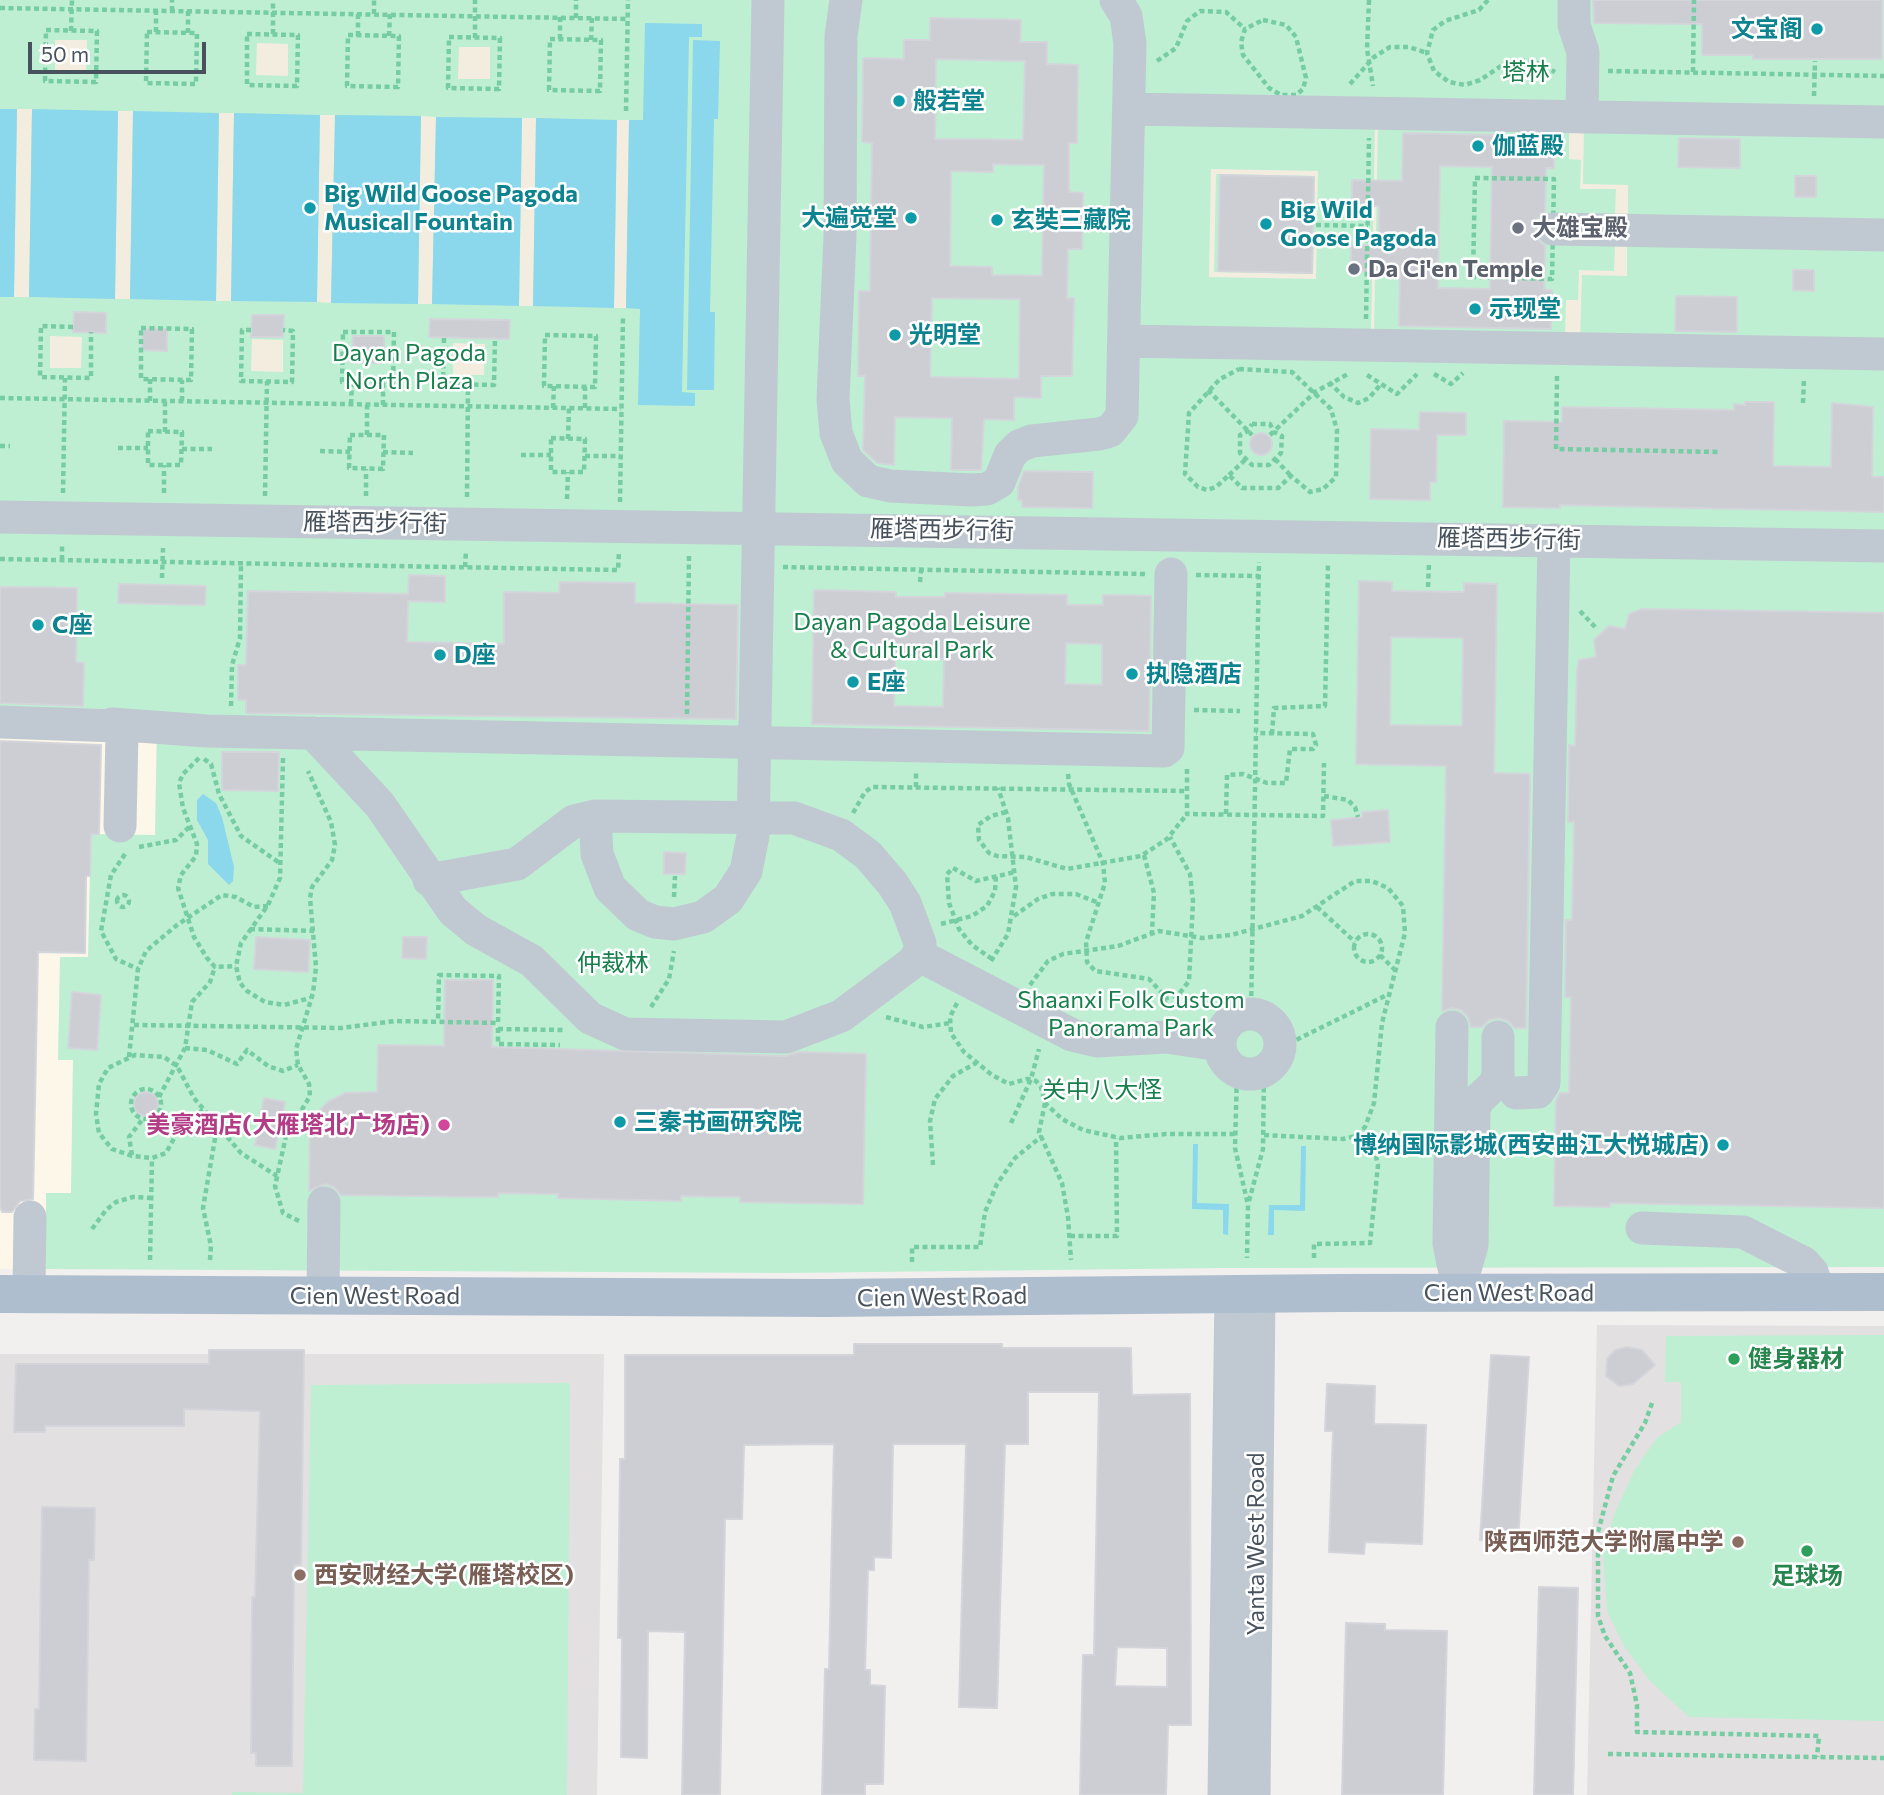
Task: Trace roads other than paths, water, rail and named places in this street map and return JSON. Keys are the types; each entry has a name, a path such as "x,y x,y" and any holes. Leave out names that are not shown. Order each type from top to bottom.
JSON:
{"main road":[{"name":"Cien West Road","path":"14,1294 786,1298 1246,1282 1884,1292"}],"street":[{"path":"596,816 597,854 610,888 638,915 655,922 674,924 702,917 728,899 746,872 754,817 768,0"},
{"path":"846,0 841,36 840,236 833,399 836,433 853,469 868,481 879,485 972,490 994,486 1002,476 1010,455 1019,446 1032,441 1099,434 1117,425 1123,406 1129,30 1126,16 1116,0"},
{"path":"1574,0 1574,25 1583,52 1583,93"},
{"path":"1129,109 1375,113 1583,93 1884,122"},
{"path":"1553,229 1884,235"},
{"path":"1125,341 1884,354"},
{"name":"雁塔西步行街","path":"0,517 690,529 877,528 1884,546"},
{"path":"1498,1037 1497,1076 1494,1085 1538,1092 1544,1083 1554,540"},
{"path":"0,722 111,724 197,743 231,731 755,740 811,745 1166,750 1171,574"},
{"path":"111,724 122,733 120,826"},
{"path":"299,732 322,746 380,805 429,880 464,922 532,961 588,1016 607,1028 639,1035 786,1037 825,1025 864,1002 919,947"},
{"path":"429,880 517,864 574,821 596,816 754,817 809,821 841,835 879,867 892,883 919,947 1034,1016 1072,1035 1097,1041 1169,1037 1250,1058"},
{"path":"1251,1013 1272,1022 1250,1058 1222,1031 1229,1021 1251,1013"},
{"path":"1452,1027 1449,1244 1459,1292 1472,1245 1474,1109 1511,1088"},
{"path":"323,1296 324,1213"},
{"path":"14,1294 30,1217"},
{"path":"1643,1228 1743,1232 1804,1263 1812,1272 1819,1293"},
{"name":"Yanta West Road","path":"1224,1795 1246,1282"},
{"name":"Yanta West Road","path":"1246,1282 1254,1795"}],"water":[{"path":"645,23 702,24 702,37 689,37 682,392 695,393 695,406 638,405 640,309 626,308 629,120 643,120"},
{"path":"693,40 720,41 718,119 714,119 710,312 715,312 714,390 687,390"},
{"path":"0,109 17,109 14,297 0,297"},
{"path":"32,109 118,111 115,299 29,297"},
{"path":"133,111 219,113 216,301 130,299"},
{"path":"234,113 320,115 317,302 231,301"},
{"path":"335,115 421,116 418,304 331,303"},
{"path":"436,117 522,118 519,306 432,304"},
{"path":"536,118 617,120 614,308 533,306"},
{"path":"203,794 216,803 222,817 234,867 233,881 229,885 208,864 208,840 197,820 197,800"},
{"path":"1193,1144 1198,1144 1197,1203 1229,1204 1228,1235 1223,1234 1223,1210 1192,1209"},
{"path":"1301,1146 1306,1146 1305,1211 1274,1210 1274,1235 1268,1235 1269,1205 1300,1205"}],"place":[{"name":"文宝阁","path":"1817,29"},
{"name":"般若堂","path":"899,101"},
{"name":"伽蓝殿","path":"1478,146"},
{"name":"Big Wild Goose Pagoda Musical Fountain","path":"310,208"},
{"name":"大遍觉堂","path":"911,218"},
{"name":"玄奘三藏院","path":"997,220"},
{"name":"Big Wild Goose Pagoda","path":"1266,224"},
{"name":"大雄宝殿","path":"1518,228"},
{"name":"Da Ci'en Temple","path":"1354,269"},
{"name":"示现堂","path":"1475,309"},
{"name":"光明堂","path":"895,335"},
{"name":"C座","path":"38,625"},
{"name":"D座","path":"440,655"},
{"name":"执隐酒店","path":"1132,674"},
{"name":"E座","path":"853,682"},
{"name":"三秦书画研究院","path":"620,1122"},
{"name":"美豪酒店(大雁塔北广场店)","path":"444,1125"},
{"name":"博纳国际影城(西安曲江大悦城店)","path":"1723,1145"},
{"name":"健身器材","path":"1734,1359"},
{"name":"陕西师范大学附属中学","path":"1738,1542"},
{"name":"足球场","path":"1807,1551"},
{"name":"西安财经大学(雁塔校区)","path":"300,1575"}],"park label":[{"name":"塔林","path":"1526,72"},
{"name":"Dayan Pagoda North Plaza","path":"409,367"},
{"name":"Dayan Pagoda Leisure & Cultural Park","path":"912,636"},
{"name":"仲裁林","path":"613,963"},
{"name":"Shaanxi Folk Custom Panorama Park","path":"1131,1014"},
{"name":"关中八大怪","path":"1102,1090"}]}
